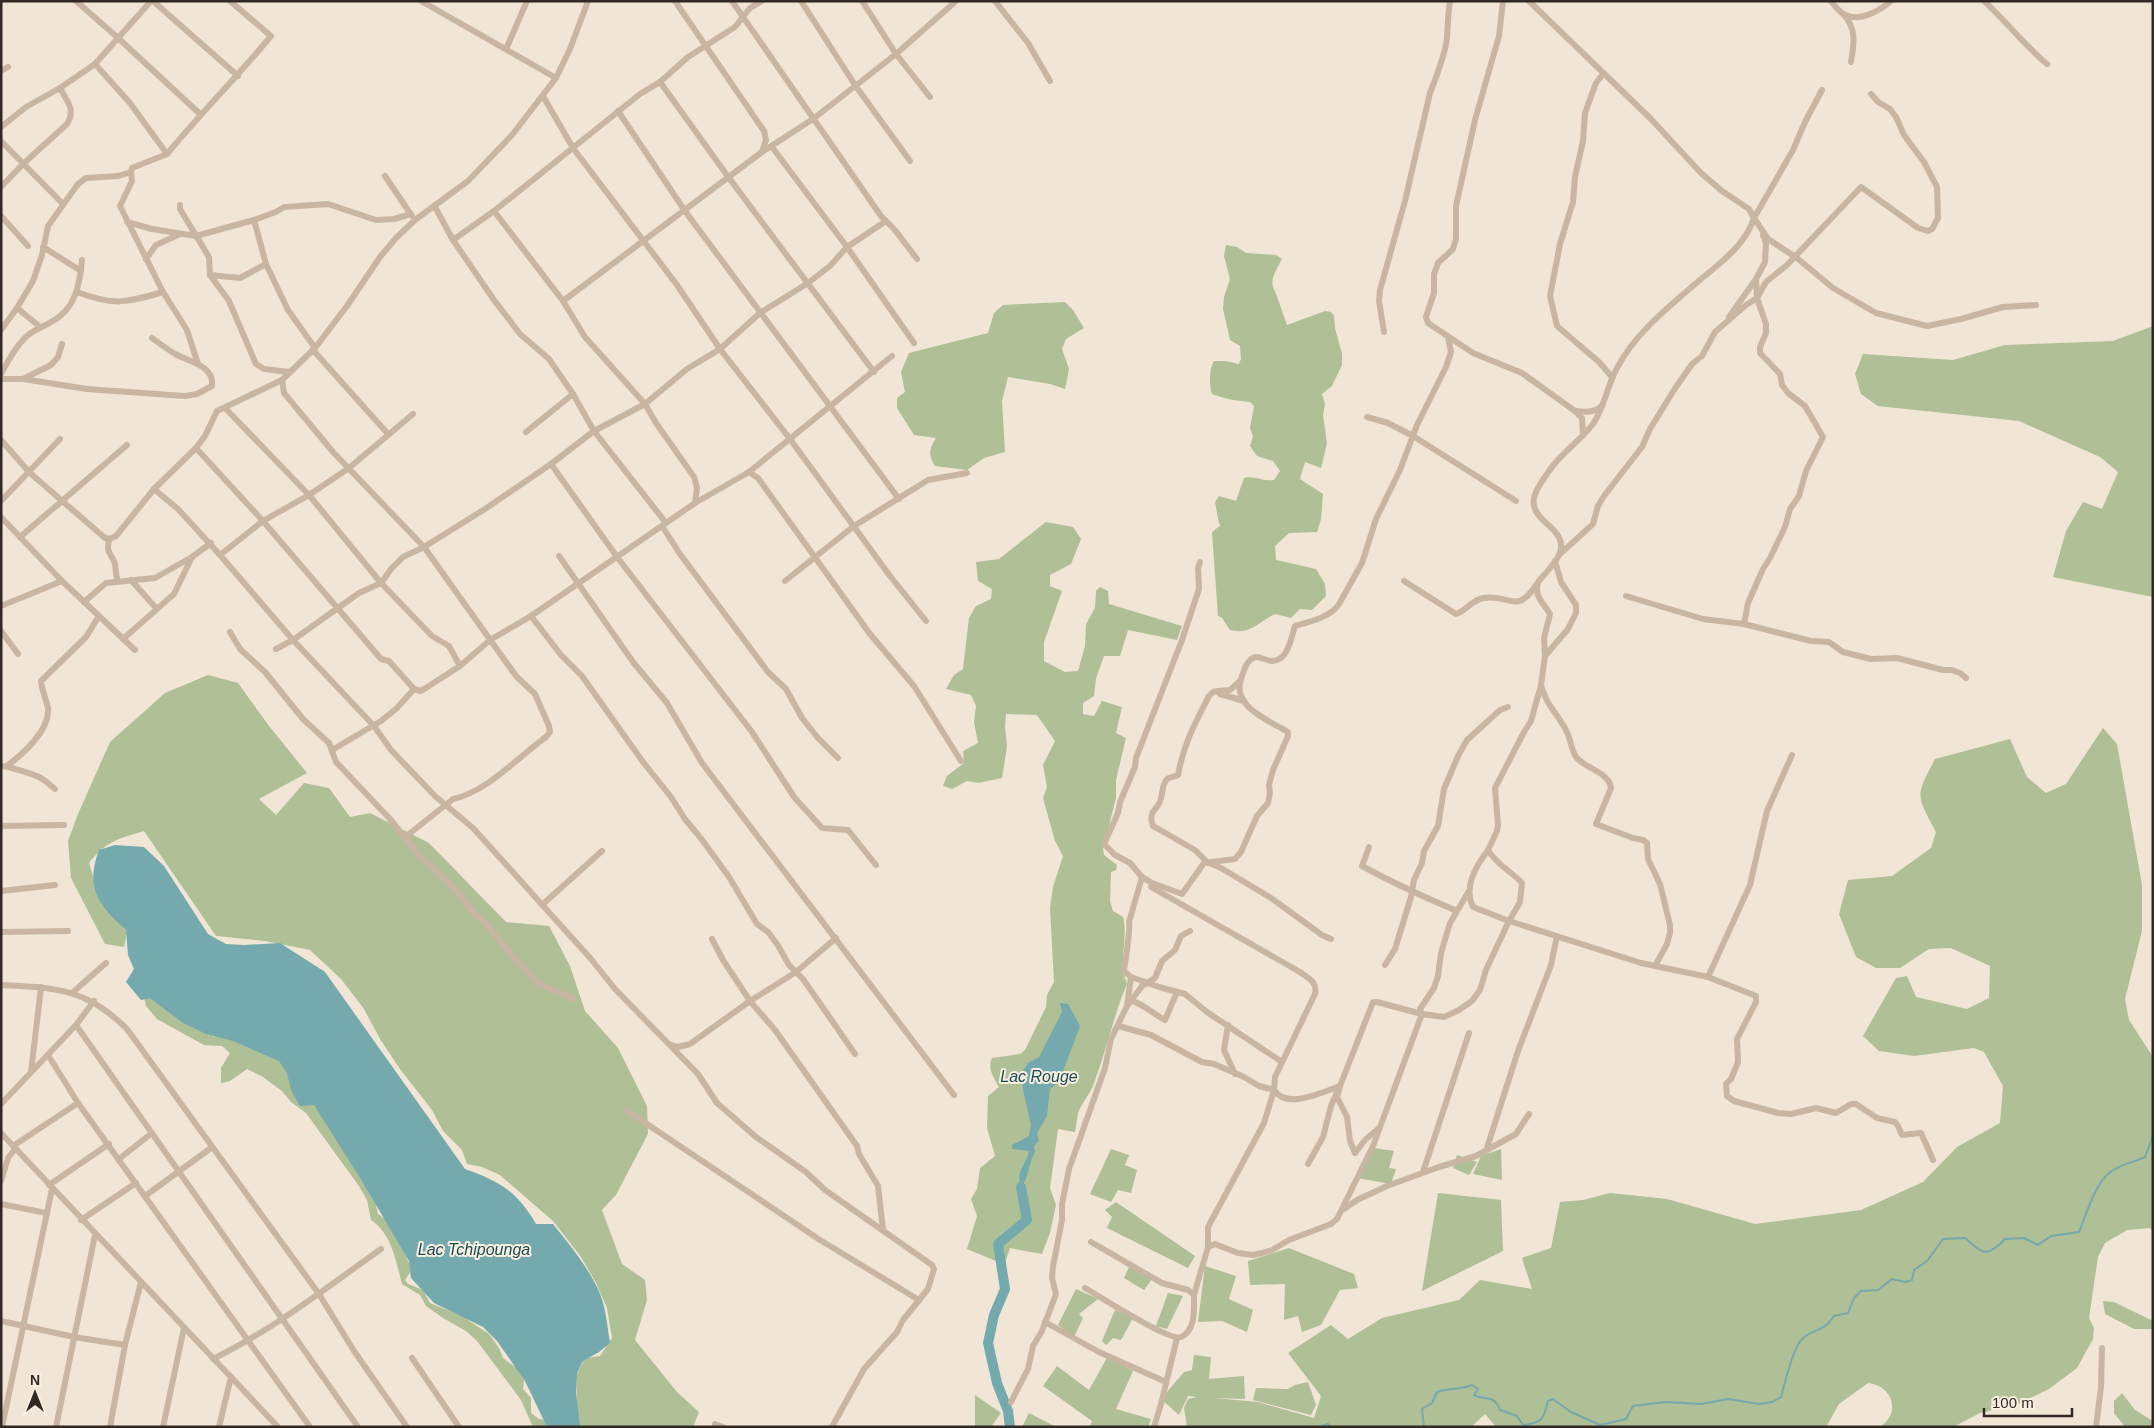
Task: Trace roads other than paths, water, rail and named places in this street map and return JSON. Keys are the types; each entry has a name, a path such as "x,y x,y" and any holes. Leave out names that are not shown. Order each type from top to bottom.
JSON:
{"street":[{"path":"76,1 118,37 200,114"},
{"path":"1,128 26,107 60,88 95,64 152,1 238,76"},
{"path":"198,364 187,330 163,292 127,222 120,203 132,181 132,168 167,154 200,114 238,76 271,36 230,1"},
{"path":"422,1 556,78"},
{"path":"1,440 30,472 105,538 110,539 116,536 154,489 196,448 205,436 217,411 282,380 314,349 347,306 380,257 415,220 435,207 488,162 556,78 570,49 588,1"},
{"path":"675,1 764,132 766,140 762,152"},
{"path":"732,1 886,221 917,259"},
{"path":"453,240 494,211 646,89 660,82 688,57 735,27 742,16 762,1"},
{"path":"801,1 855,85 910,161"},
{"path":"862,1 896,54 930,97"},
{"path":"995,1 1028,43 1050,81"},
{"path":"1384,332 1379,301 1380,290 1405,201 1430,93 1447,38 1447,16 1450,1"},
{"path":"1504,1 1498,36 1475,120 1457,199 1456,239 1453,249 1438,263 1434,274 1434,293 1426,317 1428,323 1473,353 1522,373 1575,411 1582,418 1584,435"},
{"path":"1529,1 1650,118 1710,182 1748,209 1754,218 1766,243 1765,262 1756,279 1725,323"},
{"path":"1831,1 1850,21 1854,31 1851,62"},
{"path":"1843,14 1865,16 1877,12 1891,1"},
{"path":"1984,1 2000,15 2006,25 2022,38 2036,55 2048,64"},
{"path":"506,49 524,2"},
{"path":"563,301 762,152 813,119 896,54 955,2"},
{"path":"95,64 130,103 167,154"},
{"path":"1603,74 1596,83 1585,113 1584,141 1575,178 1573,202 1560,244 1550,296 1557,326 1599,362 1612,377"},
{"path":"660,82 874,372"},
{"path":"1,187 67,124 72,112 60,88"},
{"path":"1560,554 1560,537 1535,511 1534,498 1537,490 1552,466 1584,435 1603,405 1612,377 1641,331 1727,257 1750,230 1754,218 1793,150 1808,114 1822,90"},
{"path":"1404,581 1456,614 1484,598 1523,601 1560,554 1593,524 1598,506 1604,496 1642,447 1650,429 1674,390 1692,364 1702,356 1715,332 1757,298 1766,282 1861,187 1918,228 1928,231 1932,229 1938,218 1938,187 1924,162 1904,135 1896,117 1890,109 1878,102 1871,94"},
{"path":"542,96 573,148 677,285 720,350 790,439 926,621"},
{"path":"618,111 685,211 898,499"},
{"path":"1,141 63,204"},
{"path":"772,147 847,247 914,343"},
{"path":"1,330 18,308 32,281 48,226 78,184 86,178 131,172"},
{"path":"385,176 415,220"},
{"path":"127,222 196,236 254,220 276,212 284,206 328,204 376,220 394,220 411,214"},
{"path":"180,205 180,209 209,257 210,275 229,301 256,364 264,369 290,372"},
{"path":"435,207 453,240 494,300 520,334 549,359 573,394 594,431 664,525 685,560 768,672 786,689 802,718 838,758"},
{"path":"494,211 563,301 585,337 645,404 694,477 697,488 695,503"},
{"path":"1,216 28,246"},
{"path":"254,220 266,264 288,310 314,349 388,434"},
{"path":"276,649 293,640 359,593 381,583 403,557 424,547 551,464 594,431 645,404 687,369 720,350 760,313 808,283 830,266 847,247 886,221"},
{"path":"1762,232 1768,239 1794,256 1833,288 1865,308 1917,325 1927,326 1962,319 2003,307 2036,305"},
{"path":"146,259 156,245 180,234"},
{"path":"43,247 81,271"},
{"path":"1,374 18,346 39,326 61,316 77,292 82,260"},
{"path":"210,275 240,278 266,264"},
{"path":"1744,624 1748,603 1785,527 1790,509 1800,496 1806,471 1823,437 1805,406 1788,393 1782,385 1780,374 1760,353 1766,333 1766,324 1757,298 1756,279"},
{"path":"77,292 100,301 116,303 163,292"},
{"path":"18,308 39,326"},
{"path":"1332,939 1322,935 1271,898 1221,868 1207,862 1195,850 1154,826 1151,820 1153,809 1161,800 1164,783 1168,778 1178,775 1182,751 1189,733 1209,696 1213,692 1230,690 1240,681 1252,658 1261,657 1270,661 1281,658 1286,652 1295,626 1326,615 1336,609 1362,563 1376,518 1400,470 1413,436 1449,360 1451,345 1448,337"},
{"path":"1,379 23,379 87,389 185,396 197,394 212,386 208,371 198,364 177,355 152,338"},
{"path":"23,379 56,361 62,344"},
{"path":"196,448 263,521 336,609 381,659 388,661 414,689 421,691 426,690 460,666 490,640 531,616 695,503 749,472 892,356"},
{"path":"282,380 284,393 349,468 424,547 516,676 535,694 550,732 478,789 453,799 404,838"},
{"path":"526,432 573,394"},
{"path":"1575,411 1589,412 1597,410 1603,405"},
{"path":"225,408 309,496 381,583 432,636 448,646 460,666"},
{"path":"220,555 263,521 309,496 349,468 413,414"},
{"path":"1368,417 1413,436 1516,501"},
{"path":"1,501 60,439"},
{"path":"20,537 127,445"},
{"path":"551,464 617,556 752,732 794,797 822,828 848,830 876,864"},
{"path":"749,472 758,478 870,634 914,686 961,761"},
{"path":"785,581 854,526 928,480 968,473"},
{"path":"154,489 167,497 211,544 293,640 374,726 391,750 446,806 473,828 543,904 615,989 698,1074 717,1103 724,1110 806,1172 825,1190 932,1265 934,1269 928,1289 903,1320 897,1332 864,1369 832,1427"},
{"path":"1,517 62,581 135,650"},
{"path":"110,539 108,552 116,565 115,574 118,581"},
{"path":"84,602 106,583 155,578 211,544"},
{"path":"559,556 634,662 667,703 702,763 954,1095"},
{"path":"123,639 174,594 192,557"},
{"path":"1545,656 1568,629 1576,613 1576,605 1561,582 1555,561"},
{"path":"1085,1288 1147,1326 1177,1338 1184,1336 1192,1323 1194,1295 1208,1247 1208,1228 1264,1123 1274,1090 1275,1077 1315,994 1315,983 1293,968 1142,879 1130,863 1115,855 1104,844 1118,813 1120,802 1135,767 1136,758 1182,640 1199,589 1198,568 1200,562"},
{"path":"132,580 156,608"},
{"path":"1,606 62,581"},
{"path":"1208,1247 1215,1244 1238,1253 1253,1255 1262,1253 1331,1224 1343,1210 1380,1127 1422,1014 1420,1009 1434,988 1438,976 1440,953 1450,924 1469,890 1476,866 1488,850 1497,831 1495,788 1524,732 1532,722 1541,685 1545,656 1544,638 1550,614 1536,594 1538,582"},
{"path":"1626,596 1702,619 1744,624 1811,641 1830,642 1843,652 1871,659 1897,658 1943,670 1952,670 1966,678"},
{"path":"4,766 24,753 44,726 48,708 41,681 86,637 99,616"},
{"path":"531,616 561,655 582,676 685,819 704,841 729,877 757,924 768,932 788,965 803,978 855,1054"},
{"path":"1,631 18,654"},
{"path":"230,632 240,649 265,672 303,719 324,738 332,750 336,762 390,819 419,855 446,880 538,983 574,999"},
{"path":"1142,879 1182,894 1193,881 1200,866 1207,862 1235,859 1241,852 1258,816 1268,803 1273,770 1288,732 1250,710 1244,701 1240,681"},
{"path":"1541,685 1545,699 1568,734 1575,757 1600,772 1610,784 1611,788 1596,824 1647,843 1648,859 1660,884 1670,925 1667,944 1655,966"},
{"path":"332,750 374,726 397,708 414,689"},
{"path":"1218,691 1220,694 1244,701"},
{"path":"1385,965 1395,949 1424,851 1438,826 1444,789 1461,750 1467,740 1482,726 1500,710 1508,707"},
{"path":"1708,977 1750,885 1767,811 1792,755"},
{"path":"4,766 40,778 56,789"},
{"path":"1,826 64,825"},
{"path":"1369,847 1362,866 1394,884 1412,890 1457,911"},
{"path":"1308,1164 1323,1137 1331,1106 1373,1002 1422,1014 1444,1017 1460,1010 1472,1001 1480,990 1486,970 1520,902 1522,883 1496,861 1488,850"},
{"path":"543,904 602,851"},
{"path":"1142,879 1130,922 1132,928 1126,948 1124,971 1131,977 1185,994 1207,1012 1282,1062"},
{"path":"1,891 54,885"},
{"path":"1469,890 1469,899 1473,907 1509,921 1605,953 1708,977 1756,996 1756,1002 1737,1039 1738,1062 1731,1079 1726,1084 1727,1096 1730,1099 1784,1114 1816,1108 1836,1113 1856,1104 1877,1118 1895,1122 1902,1135 1921,1132 1933,1160"},
{"path":"1,932 68,931"},
{"path":"1011,1402 1028,1369 1033,1346 1046,1322 1056,1294 1052,1278 1053,1266 1069,1169 1105,1068 1111,1039 1129,1003 1142,986 1155,978 1162,961 1175,950 1181,936 1190,931"},
{"path":"1486,1151 1518,1051 1551,965 1557,936"},
{"path":"670,1045 678,1047 690,1044 750,1001 796,972 836,938"},
{"path":"712,939 723,960 750,1001 775,1030 857,1146 859,1154 878,1186 883,1229"},
{"path":"72,993 106,963"},
{"path":"1129,1003 1131,977"},
{"path":"1,985 41,987 72,993 94,1001 127,1029 211,1148 319,1294 354,1351 407,1427"},
{"path":"31,1072 41,987"},
{"path":"1129,1003 1141,1004 1149,1012 1165,1020 1177,992"},
{"path":"1,1104 76,1026 94,1001"},
{"path":"1228,1025 1224,1050 1235,1074"},
{"path":"76,1026 358,1427"},
{"path":"1118,1026 1151,1035 1202,1062 1274,1090 1280,1096 1304,1099 1340,1086"},
{"path":"1343,1210 1362,1198 1422,1175 1469,1033"},
{"path":"48,1055 78,1103 120,1159 310,1427"},
{"path":"1340,1086 1337,1097 1347,1117 1350,1141 1355,1153 1365,1140 1380,1127"},
{"path":"1,1181 8,1158 14,1147 78,1103"},
{"path":"626,1110 820,1240 919,1300"},
{"path":"1423,1172 1476,1156 1486,1151 1516,1134 1528,1114"},
{"path":"1,1132 95,1235 277,1426"},
{"path":"120,1159 152,1133"},
{"path":"2,1427 51,1187 109,1144"},
{"path":"145,1196 211,1148"},
{"path":"81,1220 136,1183"},
{"path":"1,1204 46,1214"},
{"path":"56,1427 95,1235"},
{"path":"1091,1242 1162,1283 1188,1290 1194,1295"},
{"path":"213,1359 249,1341 381,1249"},
{"path":"110,1427 125,1344 141,1282"},
{"path":"1,1322 74,1337 125,1344"},
{"path":"1046,1322 1100,1352 1166,1382"},
{"path":"163,1427 184,1328"},
{"path":"1154,1427 1177,1338"},
{"path":"2096,1427 2101,1387 2102,1348"},
{"path":"412,1358 455,1426"},
{"path":"219,1427 231,1377"},
{"path":"715,1424 723,1427"}],"water":[{"name":"Lac Tchipounga","path":"115,845 144,847 164,866 208,934 226,944 280,943 325,972 465,1169 488,1178 514,1195 522,1203 536,1224 553,1224 594,1280 605,1309 610,1343 583,1361 577,1373 576,1392 580,1427 547,1427 525,1381 497,1341 483,1327 434,1303 411,1278 409,1261 362,1181 314,1105 300,1106 291,1090 287,1073 279,1061 233,1041 206,1034 183,1023 150,998 141,1000 126,982 134,969 128,955 126,930 101,903 94,885 93,875 99,850"},
{"name":"Lac Rouge","path":"1060,1003 1068,1004 1080,1026 1059,1082 1050,1089 1047,1116 1037,1133 1039,1141 1034,1146 1035,1152 1026,1179 1021,1187 1019,1176 1029,1151 1012,1149 1012,1145 1029,1136 1031,1125 1023,1090 1022,1072 1028,1063 1039,1057 1062,1012"}],"waterway":[{"path":"1424,1427 1422,1409 1432,1403 1437,1392 1472,1385 1478,1389 1474,1395 1495,1401 1500,1410 1517,1416 1523,1425 1534,1423 1541,1419 1548,1401 1553,1399 1571,1412 1600,1425 1626,1419 1633,1406 1666,1402 1701,1404 1728,1399 1759,1404 1772,1402 1781,1397 1799,1342 1808,1335 1823,1328 1834,1316 1848,1313 1854,1298 1861,1291 1878,1290 1892,1279 1905,1282 1912,1280 1914,1270 1927,1261 1943,1239 1965,1238 1976,1248 1985,1252 1994,1249 2005,1239 2024,1238 2038,1245 2051,1236 2079,1232 2091,1200 2104,1178 2117,1168 2145,1157 2153,1136"},
{"path":"1010,1427 1008,1411 997,1383 988,1343 994,1315 1005,1289 998,1244 1027,1220 1021,1187"},
{"path":"1319,1427 1328,1424 1331,1427"}]}
